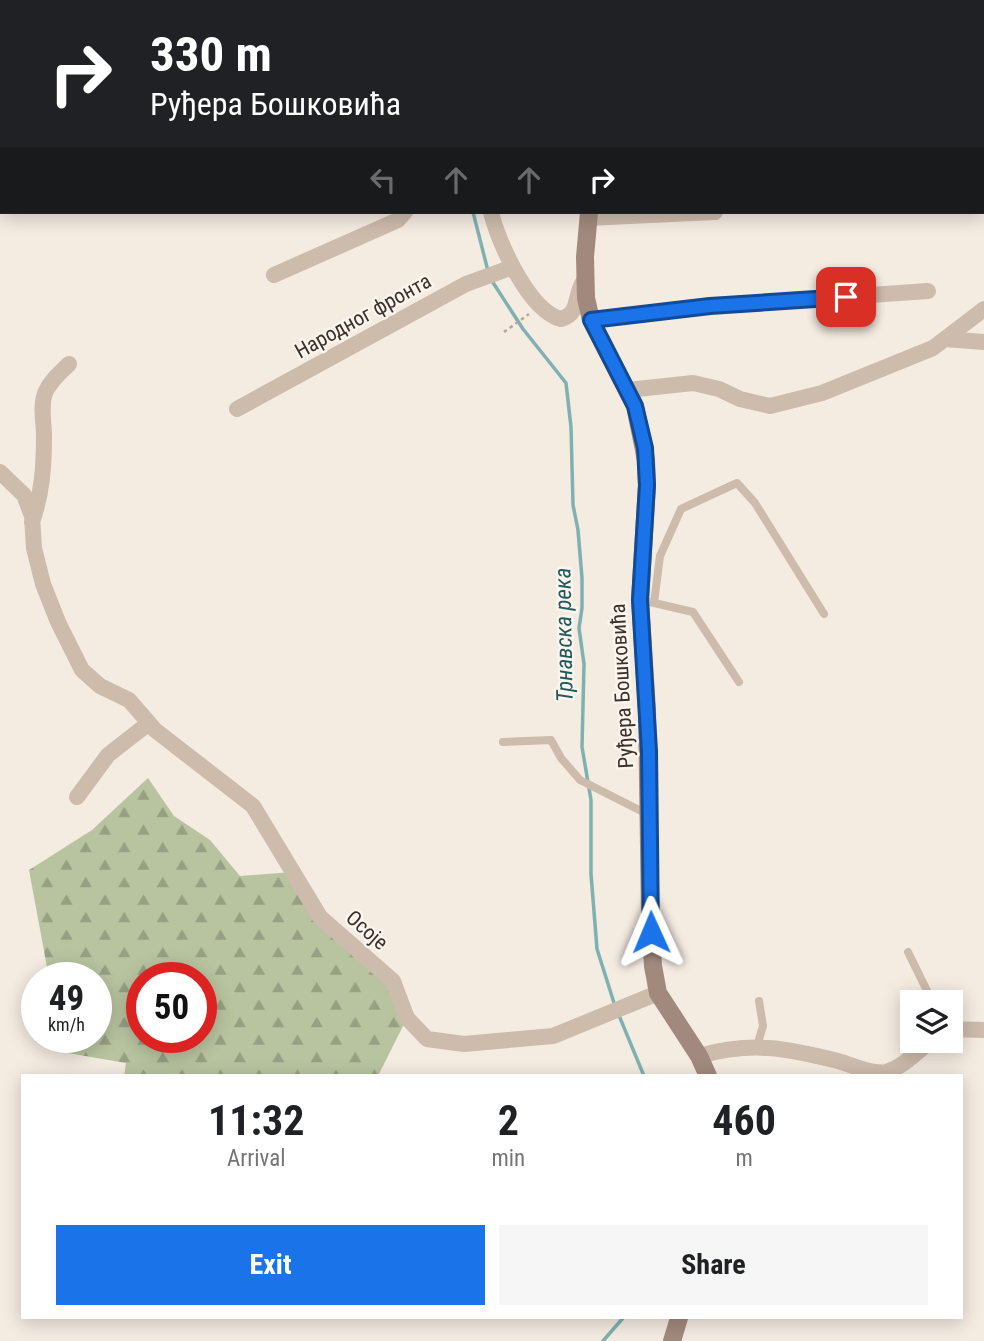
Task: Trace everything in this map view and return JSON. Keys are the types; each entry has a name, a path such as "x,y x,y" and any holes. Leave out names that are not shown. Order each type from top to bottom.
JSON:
{"main road":[{"name":"Руђера Бошковића","path":"588,215 586,298 591,320 628,390 639,417 647,472 649,816 652,948 658,993 699,1056 707,1074"},
{"path":"672,1341 678,1319"}],"street":[{"path":"274,275 398,220 403,214"},
{"path":"491,214 505,269"},
{"name":"Руђера Бошковића","path":"588,215 630,214"},
{"name":"Народног фронта","path":"237,409 350,345 481,277 505,269"},
{"name":"Руђера Бошковића","path":"505,269 541,309 561,319 571,315 576,307 578,290 586,280"},
{"path":"591,320 710,306 928,291"},
{"path":"628,390 683,383 702,384 740,399 770,406 822,393 933,348 984,309"},
{"path":"945,339 984,342"},
{"path":"32,522 39,503 44,471 44,396 50,384 69,364"},
{"name":"Осоје","path":"0,472 24,495 32,522 34,548 43,584 82,670 100,687 129,700 149,723 253,806 320,917 393,981 407,1018 427,1039 464,1044 553,1036 658,993"},
{"path":"77,797 108,755 149,723"},
{"path":"963,1030 984,1030"},
{"path":"699,1056 727,1048 757,1046 812,1055 878,1073 896,1068 915,1053"}],"lane":[{"name":"Руђера Бошковића","path":"647,601 660,556 681,509 737,483 755,503 824,614"},
{"path":"647,601 693,612 739,682"},
{"name":"Руђера Бошковића","path":"503,742 551,740 561,758 581,781 649,816"},
{"path":"908,952 927,990"},
{"path":"757,1046 763,1026 759,1002"}],"path":[{"path":"505,332 525,318"}],"green space":[{"path":"148,778 174,816 210,840 240,876 292,872 320,917 393,981 407,1018 379,1074 124,1074 126,1063 68,1053 112,1053 112,962 46,962 29,870 92,830"}],"waterway":[{"name":"Трнавска река","path":"474,214 488,271"},
{"name":"Трнавска река","path":"492,281 523,329 566,383 571,427 573,505 582,578 579,628 584,664 582,747 591,800 591,874 597,949 615,1006"},
{"name":"Трнавска река","path":"618,1013 643,1074"},
{"name":"Трнавска река","path":"603,1341 622,1319"}],"route":[{"path":"651,932 649,751 640,600 647,485 645,448 635,406 591,320 710,306 846,297"}]}
